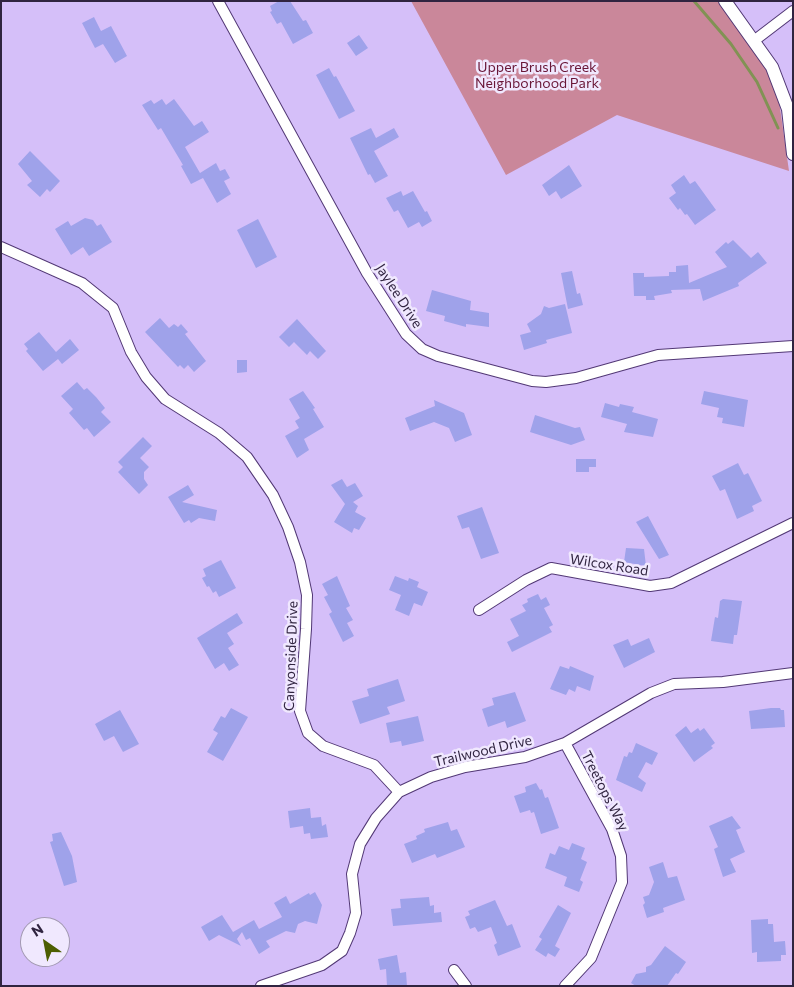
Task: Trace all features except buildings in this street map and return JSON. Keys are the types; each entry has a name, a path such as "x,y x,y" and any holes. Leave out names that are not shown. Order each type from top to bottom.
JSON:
{"street":[{"name":"Jaylee Drive","path":"218,1 367,273 406,334 422,349 438,356 532,381 546,382 576,378 658,355 793,346"},
{"path":"725,1 755,40 772,67 782,88 788,109 793,154"},
{"path":"755,40 793,11"},
{"name":"Canyonside Drive","path":"1,247 82,283 113,308 131,352 146,377 165,400 219,433 247,457 273,495 288,527 300,562 306,595 306,612 300,712 308,733 323,746 374,765 399,792"},
{"name":"Wilcox Road","path":"479,610 526,580 551,568 650,586 672,583 793,523"},
{"name":"Trailwood Drive","path":"261,986 322,965 342,951 356,913 352,874 360,844 376,818 399,792 431,777 465,767 525,757 565,743 651,693 674,684 722,682 793,673"},
{"name":"Treetops Way","path":"565,743 612,829 621,856 622,882 590,958 565,986"},
{"path":"454,970 466,986"}],"green space":[{"name":"Upper Brush Creek Neighborhood Park","path":"411,1 718,1 768,64 777,87 789,171 617,115 506,175"}],"waterway":[{"path":"694,1 731,44 757,82 778,128"}]}
